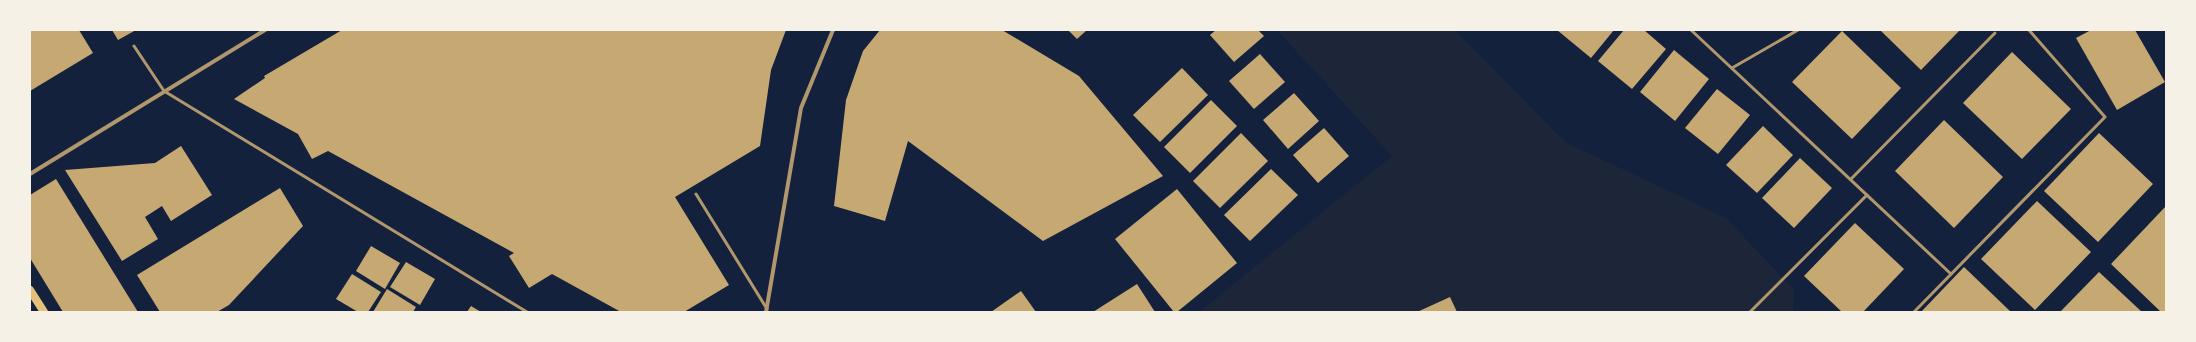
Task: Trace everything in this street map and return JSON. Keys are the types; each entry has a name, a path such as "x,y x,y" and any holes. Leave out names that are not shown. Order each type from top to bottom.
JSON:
{"main road":[{"path":"30,290 44,312"}],"street":[{"path":"30,174 265,30"},
{"path":"766,310 801,108 833,30"}],"lane":[{"path":"1691,30 1951,274"},
{"path":"1732,68 1798,30"},
{"path":"1914,312 2104,117 2029,30"},
{"path":"1850,179 1995,33"},
{"path":"134,46 164,92 527,312"},
{"path":"696,194 766,310"},
{"path":"1750,312 1867,195"}],"shaded area":[{"path":"1277,30 1455,30 1565,142 1726,218 1794,290 1793,312 1199,312 1392,156"}],"building":[{"path":"30,30 79,30 93,53 30,91"},
{"path":"112,30 136,30 118,40"},
{"path":"342,30 786,30 771,70 760,146 675,197 729,285 684,312 621,312 552,274 529,288 509,256 514,253 328,151 312,159 298,134 234,99 265,78 264,76"},
{"path":"880,30 1002,30 1079,76 1163,176 1043,241 908,141 885,221 834,206 846,100 863,51"},
{"path":"1068,30 1087,30 1077,39"},
{"path":"1216,30 1258,30 1264,36 1234,62 1210,35"},
{"path":"1557,30 1614,30 1591,58"},
{"path":"1624,30 1644,30 1666,49 1632,89 1598,61"},
{"path":"1880,30 1960,30 1921,70"},
{"path":"2091,30 2135,30 2165,82 2117,110 2076,38"},
{"path":"1842,31 1901,88 1852,139 1792,82"},
{"path":"1674,50 1709,79 1675,121 1640,92"},
{"path":"2012,52 2071,109 2022,159 1963,103"},
{"path":"1260,54 1285,82 1254,109 1229,81"},
{"path":"1182,68 1208,95 1160,142 1133,115"},
{"path":"1717,89 1750,115 1718,154 1685,128"},
{"path":"1294,93 1319,121 1288,149 1263,120"},
{"path":"1211,100 1237,126 1190,173 1164,147"},
{"path":"1944,120 2003,177 1954,228 1895,171"},
{"path":"1763,126 1793,155 1757,193 1726,165"},
{"path":"1324,128 1349,156 1318,183 1293,155"},
{"path":"1241,133 1268,161 1220,208 1193,181"},
{"path":"2099,133 2153,184 2098,242 2044,191"},
{"path":"181,146 212,195 171,221 162,206 145,217 158,239 122,261 65,170 155,163"},
{"path":"1800,158 1832,188 1794,228 1762,198"},
{"path":"1271,169 1298,195 1250,241 1224,215"},
{"path":"56,179 138,312 63,312 30,258 30,195"},
{"path":"280,188 303,226 229,305 217,312 160,312 137,275"},
{"path":"1177,189 1237,263 1177,312 1174,312 1115,239"},
{"path":"2037,201 2091,252 2035,310 1981,259"},
{"path":"2166,206 2166,312 2161,312 2111,264"},
{"path":"1855,223 1904,269 1863,312 1842,312 1804,276"},
{"path":"371,246 400,263 385,289 356,271"},
{"path":"406,262 435,279 420,305 390,287"},
{"path":"1964,267 2011,312 1921,312"},
{"path":"2099,272 2142,312 2060,312"},
{"path":"352,274 381,292 368,312 358,312 336,299"},
{"path":"1137,284 1155,312 1093,312"},
{"path":"387,289 416,307 413,312 373,312"},
{"path":"1021,291 1036,312 991,312"},
{"path":"1450,297 1457,312 1417,312"},
{"path":"471,306 481,312 467,312"}]}
